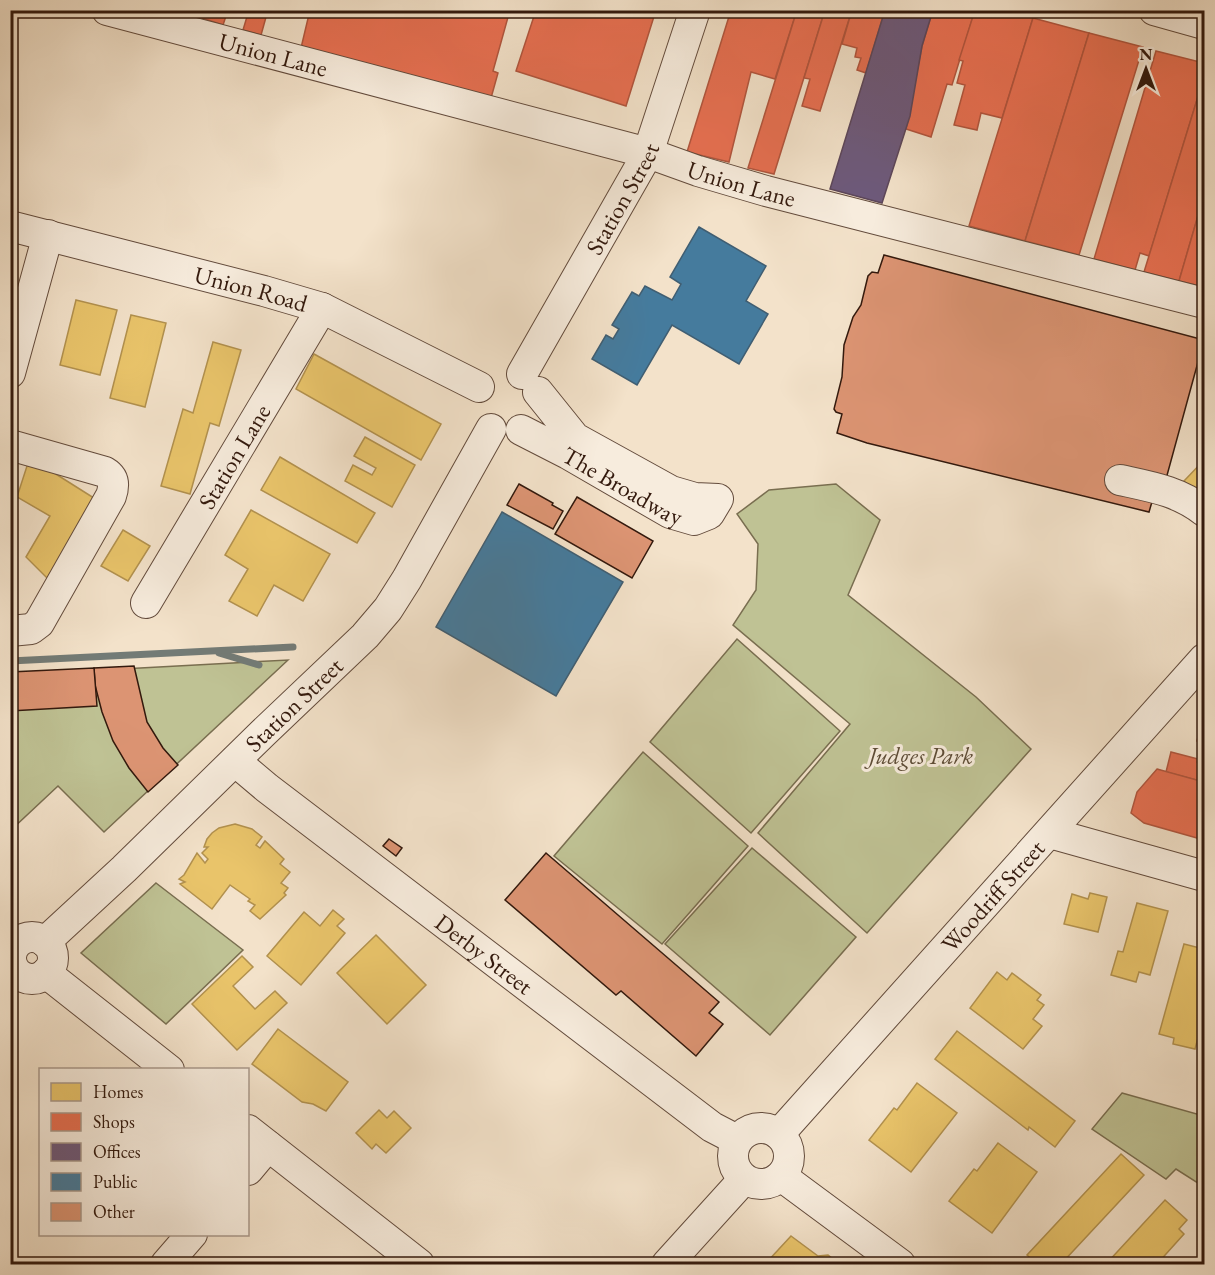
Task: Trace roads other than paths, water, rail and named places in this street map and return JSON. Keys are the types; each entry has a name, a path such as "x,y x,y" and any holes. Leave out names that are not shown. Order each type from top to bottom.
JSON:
{"street":[{"name":"Union Lane","path":"107,10 648,153 698,171 766,191 1204,303"},
{"name":"Station Street","path":"530,383 648,153 695,10"},
{"path":"1154,10 1204,24"},
{"name":"Union Road","path":"10,226 322,308 480,387"},
{"path":"10,373 48,235"},
{"name":"Station Lane","path":"146,603 322,308"},
{"path":"513,370 530,383 538,410 534,418 521,430 511,433 491,429 478,414 476,396 480,387 493,373 513,370"},
{"name":"The Broadway","path":"521,430 568,454 670,513 694,520 709,514 718,499 695,498 671,491 575,438 530,383"},
{"name":"Station Street","path":"45,942 124,869 365,636 388,609 407,579 491,429"},
{"path":"10,445 105,472 112,479 113,486 111,496 39,623 31,629 10,631"},
{"path":"1120,480 1163,490 1189,500 1204,511"},
{"name":"Woodriff Street","path":"779,1134 1204,659"},
{"name":"Derby Street","path":"235,761 267,788 712,1127 738,1140"},
{"path":"1050,833 1204,876"},
{"path":"27,937 45,942 52,955 51,965 46,973 40,977 29,978 13,971 11,953 16,943 27,937"},
{"path":"46,973 166,1068"},
{"path":"756,1128 765,1128 779,1134 788,1147 790,1155 787,1169 781,1176 766,1184 754,1184 744,1179 734,1164 733,1151 738,1140 742,1134 756,1128"},
{"path":"249,1167 258,1138 418,1264"},
{"path":"781,1176 900,1264"},
{"path":"667,1264 744,1179"},
{"path":"166,1264 190,1236"}],"waterway":[{"path":"10,661 293,647"},
{"path":"219,653 259,665"}],"park label":[{"name":"Judges Park","path":"921,755"}]}
